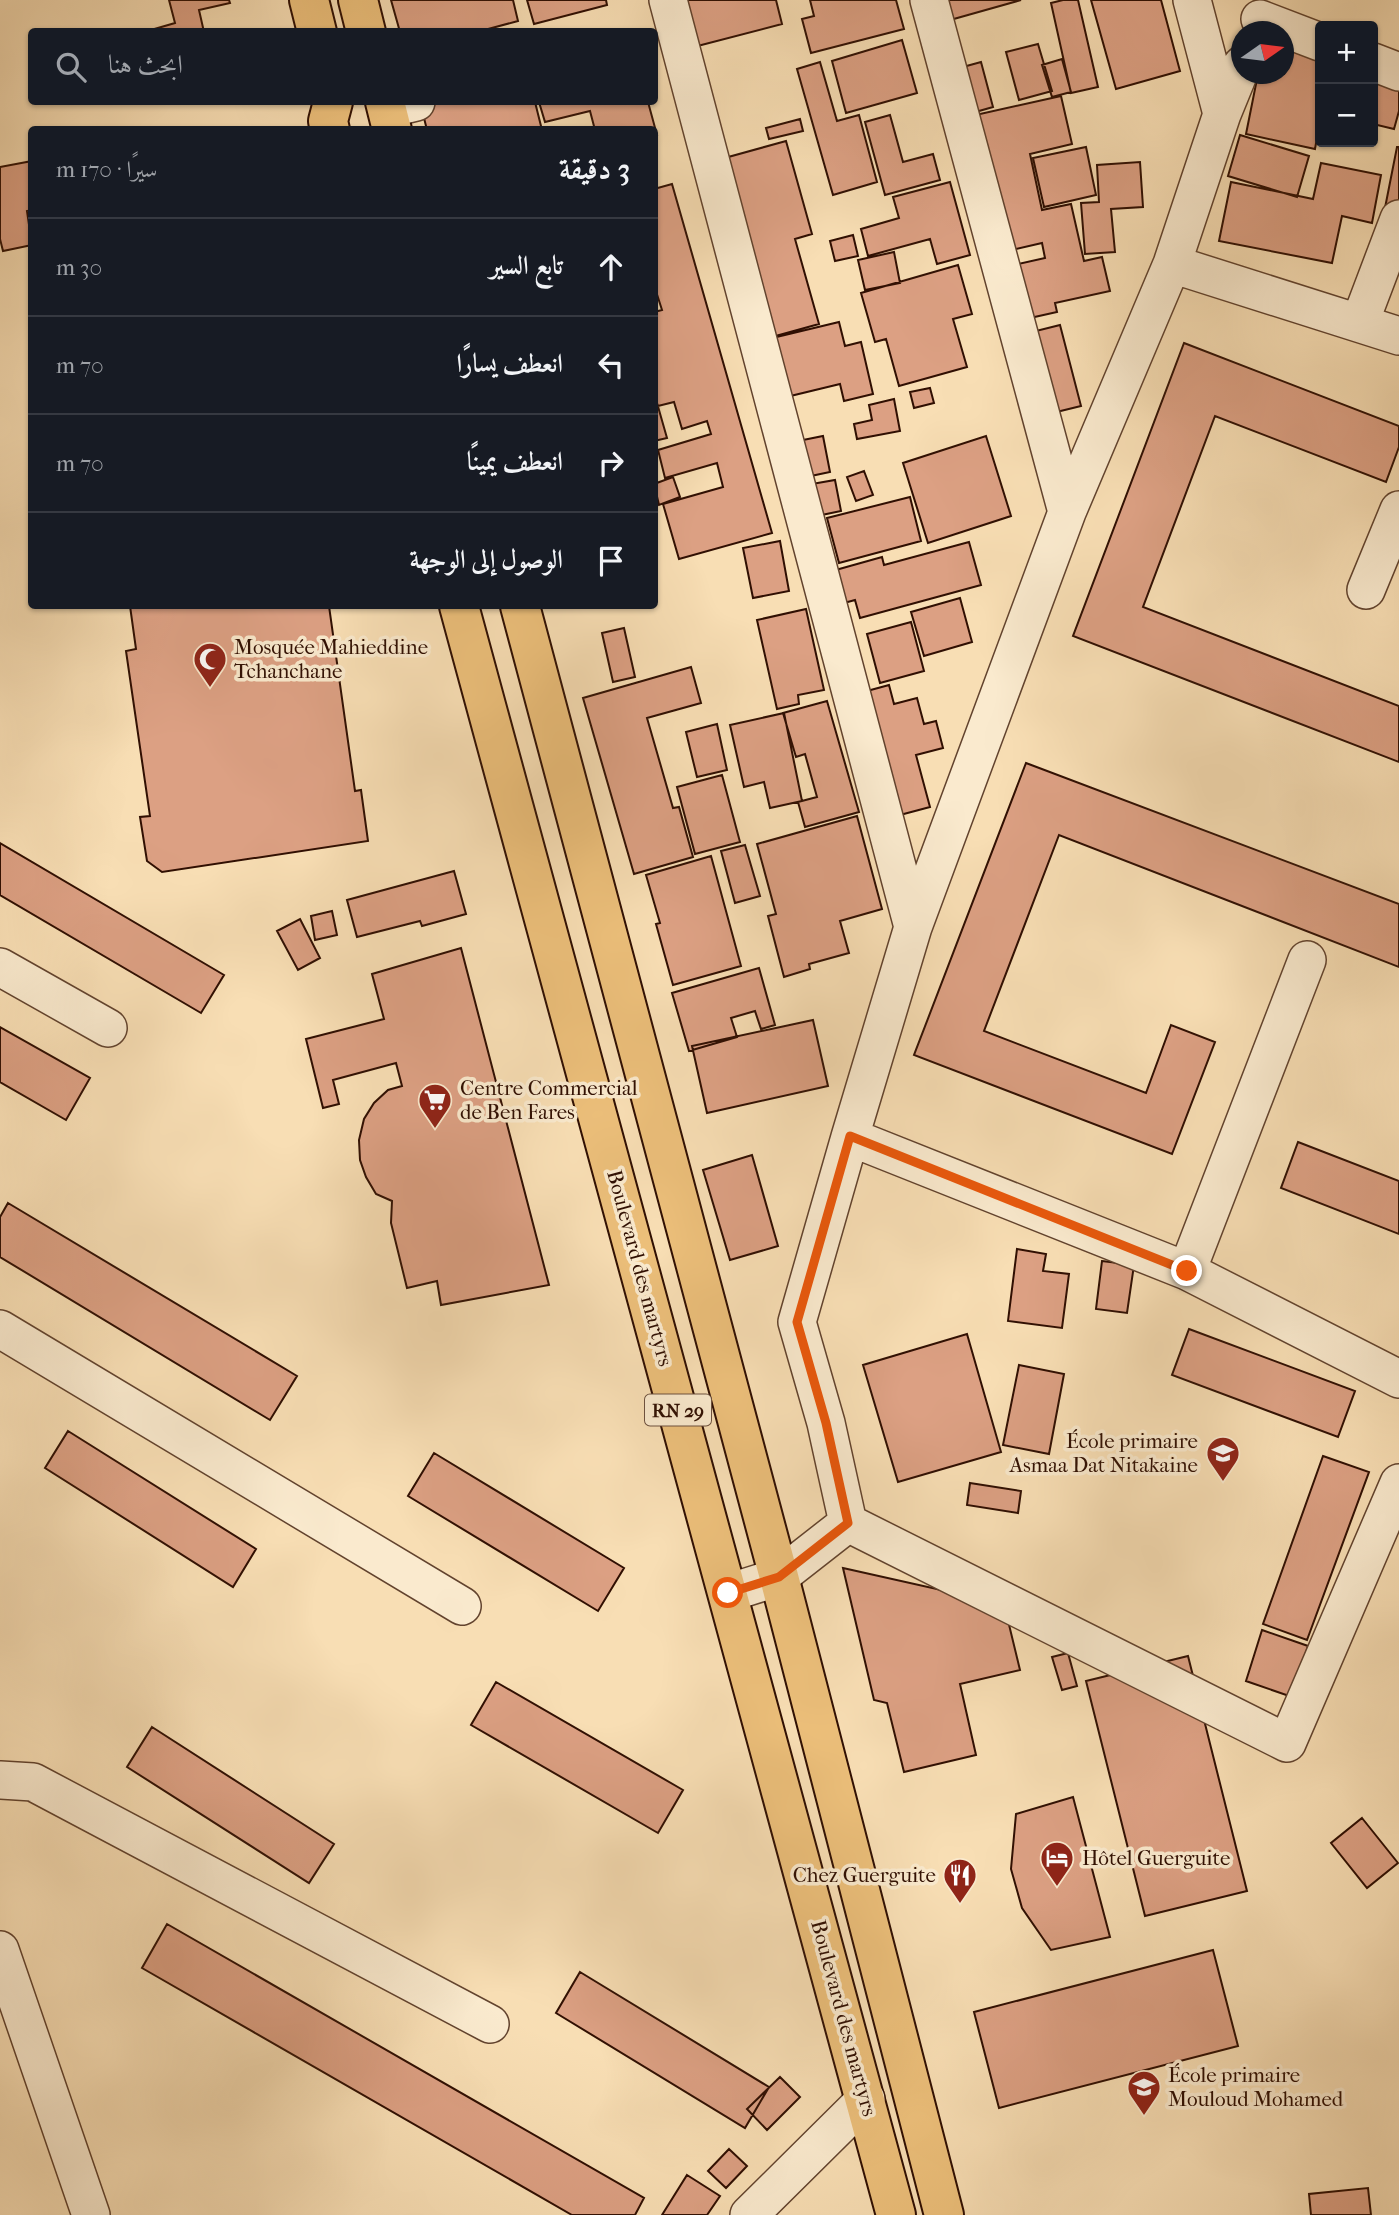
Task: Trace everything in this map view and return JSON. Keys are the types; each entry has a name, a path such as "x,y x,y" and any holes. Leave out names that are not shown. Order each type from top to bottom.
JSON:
{"highway":[{"path":"309,0 316,28"},
{"path":"358,0 365,28"},
{"path":"329,126 332,105"},
{"name":"Boulevard des martyrs","path":"460,609 896,2215"},
{"name":"RN 29","path":"521,609 779,1577 944,2215"}],"street":[{"path":"668,0 666,38 913,927"},
{"path":"929,0 1068,512"},
{"path":"1192,0 1222,114"},
{"path":"1260,17 1315,40"},
{"path":"1378,64 1399,72"},
{"path":"848,1523 826,1423 797,1322 913,927 1068,512 1172,264 1234,84"},
{"path":"1360,322 1396,235"},
{"path":"1172,264 1399,336"},
{"path":"1366,590 1399,510"},
{"path":"1187,1271 1307,960"},
{"path":"0,967 108,1028"},
{"path":"850,1136 1187,1271 1399,1379"},
{"path":"0,1328 463,1606"},
{"path":"848,1523 1287,1743 1399,1483"},
{"path":"728,1593 779,1577 848,1523"},
{"path":"0,1780 33,1782 490,2024"},
{"path":"0,1950 91,2215"},
{"path":"750,2215 866,2099"}],"building":[{"path":"169,0 229,0 230,3 199,10 203,28 158,28 175,23"},
{"path":"391,0 513,0 518,21 492,28 399,28"},
{"path":"527,0 606,0 607,5 534,24"},
{"path":"673,0 776,0 782,24 686,49"},
{"path":"810,0 896,0 904,29 811,53 802,19 814,16"},
{"path":"929,0 1021,0 936,24"},
{"path":"1078,0 1098,87 1071,93 1051,3"},
{"path":"1091,0 1161,0 1180,71 1116,89"},
{"path":"902,40 917,93 846,113 832,61"},
{"path":"1294,41 1315,46 1315,149 1246,134 1256,84 1294,84"},
{"path":"1038,44 1052,91 1019,100 1006,52"},
{"path":"1062,59 1071,92 1052,97 1042,65"},
{"path":"820,62 837,121 859,115 877,182 833,195 797,69"},
{"path":"981,62 993,107 965,115 952,70"},
{"path":"1378,64 1399,70 1399,111 1394,129 1378,125"},
{"path":"1061,96 1072,144 1030,154 1042,210 1071,204 1084,261 1102,257 1110,291 1055,303 1057,312 1021,320 1009,266 1045,258 1042,243 994,254 971,116"},
{"path":"421,105 536,105 541,126 426,126"},
{"path":"540,105 649,105 655,126 594,126 590,111 545,122"},
{"path":"890,115 903,162 933,154 940,180 885,195 865,122"},
{"path":"800,119 803,131 769,139 766,128"},
{"path":"1240,135 1309,156 1297,197 1228,176"},
{"path":"786,141 812,234 795,239 819,324 772,337 721,159"},
{"path":"1086,147 1096,195 1044,207 1033,158"},
{"path":"1399,147 1399,221 1383,218"},
{"path":"28,162 28,246 3,251 0,239 0,167"},
{"path":"1140,162 1143,207 1111,209 1115,252 1085,254 1081,203 1099,202 1097,165"},
{"path":"1321,163 1381,175 1372,223 1342,216 1332,263 1219,241 1231,182 1313,199"},
{"path":"950,182 970,255 937,264 930,239 868,256 861,229 899,218 893,197"},
{"path":"672,184 772,533 679,559 663,504 723,487 717,463 665,478 658,450 711,434 707,421 682,429 674,402 658,406 658,311 662,310 658,298 658,188"},
{"path":"853,235 858,256 835,261 830,241"},
{"path":"894,252 900,283 865,290 858,260"},
{"path":"958,265 972,314 953,319 967,367 899,386 886,339 875,342 861,293"},
{"path":"839,322 845,346 861,342 873,394 844,401 840,384 778,399 764,340"},
{"path":"1060,325 1081,406 1032,418 1012,337"},
{"path":"1184,343 1399,426 1399,447 1386,482 1215,416 1143,607 1399,706 1399,762 1073,636"},
{"path":"930,388 934,403 914,408 910,392"},
{"path":"894,399 900,431 857,439 854,424 872,420 869,405"},
{"path":"658,406 667,438 658,440"},
{"path":"823,436 830,472 806,477 798,441"},
{"path":"986,436 1011,516 928,543 903,463"},
{"path":"864,471 873,495 856,501 847,477"},
{"path":"673,477 680,497 659,505 658,483"},
{"path":"835,480 841,511 812,517 806,485"},
{"path":"910,497 921,541 839,563 827,518"},
{"path":"780,541 789,591 753,598 743,548"},
{"path":"969,542 981,585 860,618 855,600 833,606 825,573 882,557 884,565"},
{"path":"960,598 972,642 924,656 911,612"},
{"path":"130,609 329,609 355,791 361,790 368,841 162,872 147,861 140,817 150,816 126,651 136,649"},
{"path":"806,609 824,690 798,695 799,704 777,709 757,620"},
{"path":"911,622 924,671 880,683 867,634"},
{"path":"624,628 635,677 613,682 602,633"},
{"path":"691,667 701,703 647,718 673,808 679,807 693,857 634,874 583,698"},
{"path":"889,685 894,704 917,698 924,724 936,721 943,748 916,755 930,807 900,815 867,691"},
{"path":"827,701 859,812 805,827 798,802 817,797 805,754 796,757 783,713"},
{"path":"784,713 802,801 770,808 764,782 744,787 730,725"},
{"path":"717,724 727,770 697,777 686,732"},
{"path":"1026,763 1399,904 1399,967 1059,835 984,1031 1146,1093 1171,1025 1215,1042 1172,1154 914,1055"},
{"path":"722,775 740,842 695,854 677,787"},
{"path":"857,816 882,909 840,921 849,953 809,964 810,969 784,977 768,916 776,914 757,844"},
{"path":"0,843 224,975 201,1013 0,895"},
{"path":"745,845 760,896 735,903 721,851"},
{"path":"711,856 741,966 673,985 656,924 660,923 646,875"},
{"path":"454,871 466,914 422,926 420,921 357,937 347,900"},
{"path":"332,911 337,935 315,940 311,916"},
{"path":"300,919 320,958 298,970 277,931"},
{"name":"Centre Commercial de Ben Fares","path":"461,948 549,1285 441,1305 437,1281 407,1288 391,1223 392,1201 376,1194 360,1160 359,1140 364,1119 374,1103 388,1090 402,1086 396,1063 333,1080 339,1104 323,1108 306,1039 384,1019 372,974"},
{"path":"759,968 775,1025 761,1029 755,1011 731,1018 737,1037 689,1051 672,993"},
{"path":"813,1020 828,1086 707,1113 692,1046"},
{"path":"0,1027 90,1078 66,1120 0,1082"},
{"path":"1298,1142 1399,1181 1399,1234 1281,1188"},
{"path":"752,1155 778,1246 730,1260 703,1170"},
{"path":"8,1203 297,1376 270,1420 0,1257 0,1217"},
{"path":"1017,1249 1046,1254 1043,1271 1069,1274 1062,1328 1008,1321"},
{"path":"1102,1261 1134,1265 1127,1313 1096,1309"},
{"path":"1189,1329 1355,1391 1338,1437 1172,1375"},
{"path":"967,1334 1001,1452 898,1482 863,1365"},
{"path":"1019,1365 1064,1374 1049,1454 1003,1445"},
{"path":"68,1431 256,1549 233,1587 45,1468"},
{"path":"434,1453 624,1568 598,1611 408,1496"},
{"path":"1323,1456 1369,1472 1307,1640 1263,1624"},
{"path":"970,1483 1021,1491 1018,1513 967,1505"},
{"path":"843,1568 1004,1604 1020,1670 960,1684 976,1755 904,1772 887,1703 874,1700"},
{"path":"1262,1630 1308,1646 1292,1697 1246,1681"},
{"path":"1068,1653 1077,1686 1062,1690 1052,1657"},
{"path":"1188,1656 1247,1891 1145,1916 1086,1681"},
{"path":"496,1682 683,1790 658,1833 471,1725"},
{"path":"152,1727 334,1844 309,1883 127,1767"},
{"name":"Hôtel Guerguite","path":"1073,1797 1110,1937 1051,1950 1022,1908 1011,1869 1016,1814"},
{"path":"1362,1818 1398,1863 1367,1888 1331,1843"},
{"path":"167,1924 644,2198 635,2215 572,2215 142,1968"},
{"path":"1213,1950 1238,2046 999,2108 974,2012"},
{"path":"580,1972 769,2087 745,2128 556,2013"},
{"path":"780,2077 800,2097 767,2130 747,2109"},
{"path":"729,2149 747,2166 726,2188 708,2171"},
{"path":"687,2175 720,2196 707,2215 662,2215"},
{"path":"1368,2188 1371,2215 1311,2215 1309,2194"}],"place":[{"name":"Mosquée Mahieddine Tchanchane","path":"210,689"},
{"name":"Centre Commercial de Ben Fares","path":"435,1130"},
{"name":"École primaire Asmaa Dat Nitakaine","path":"1223,1483"},
{"name":"Hôtel Guerguite","path":"1057,1888"},
{"name":"Chez Guerguite","path":"960,1905"},
{"name":"École primaire Mouloud Mohamed","path":"1144,2117"}],"route":[{"path":"728,1593 779,1577 848,1523 826,1423 797,1322 850,1136 1187,1271"}]}
